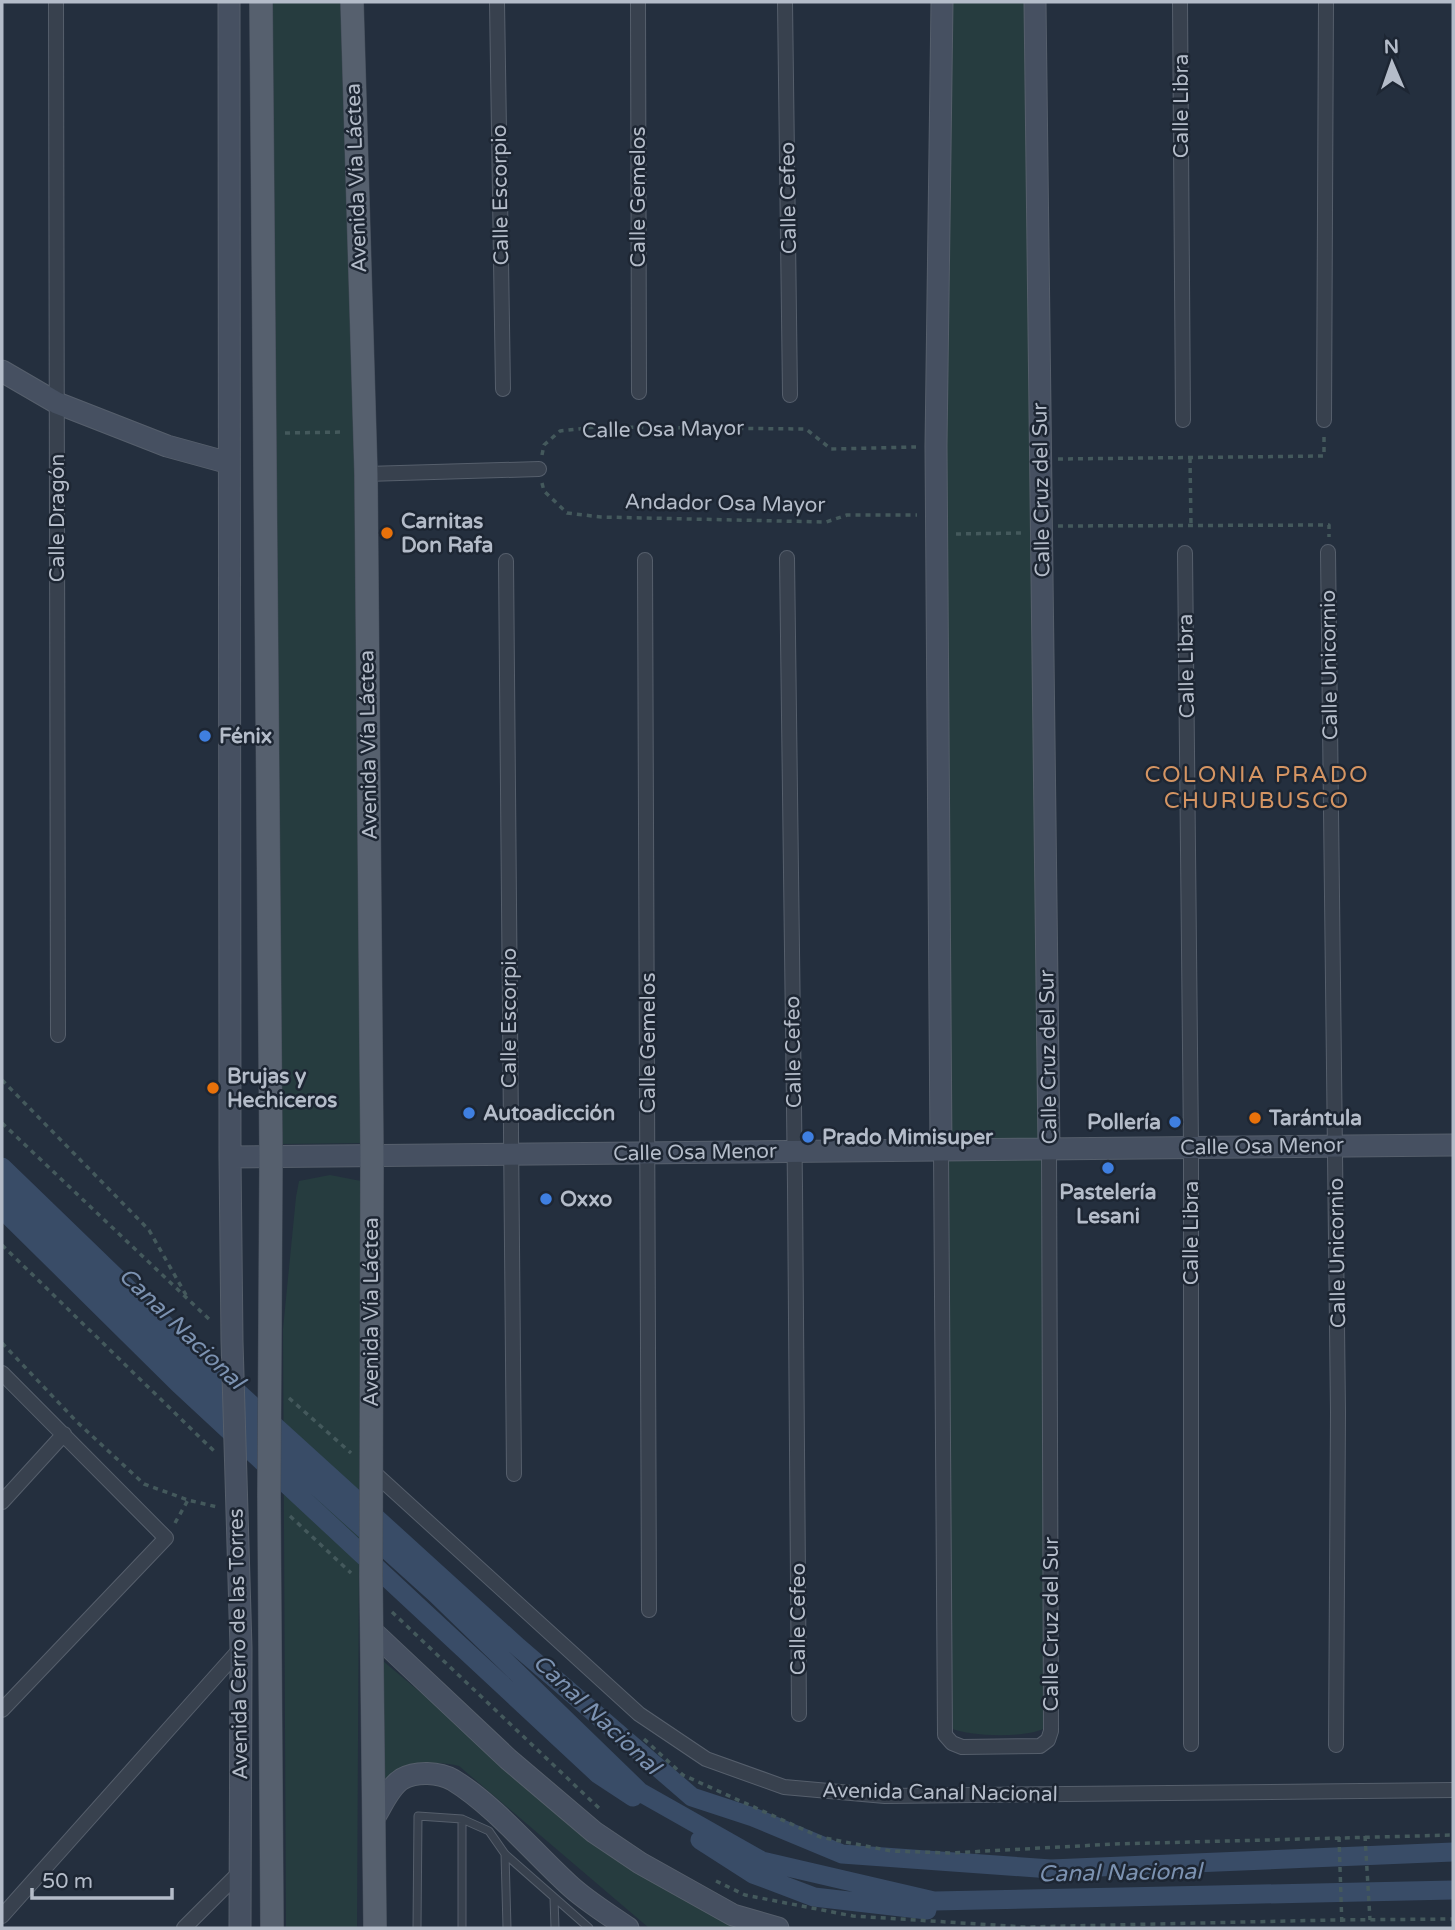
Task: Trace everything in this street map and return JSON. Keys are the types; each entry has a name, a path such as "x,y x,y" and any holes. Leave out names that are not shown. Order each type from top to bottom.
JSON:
{"main road":[{"path":"261,2 271,1157 270,1386"},
{"name":"Avenida Vía Láctea","path":"352,2 366,474 372,1156 371,1479"},
{"name":"Avenida Cerro de las Torres","path":"270,1386 272,1928"},
{"path":"371,1479 375,1928"}],"street":[{"name":"Calle Dragón","path":"56,2 58,1034"},
{"path":"229,2 230,1157 233,1350"},
{"name":"Calle Escorpio","path":"498,2 503,389"},
{"name":"Calle Gemelos","path":"638,2 639,392"},
{"name":"Calle Cefeo","path":"785,2 790,395"},
{"name":"Calle Cruz del Sur","path":"942,2 936,446 945,1735 952,1743 962,1747 1040,1746 1048,1740 1051,1731 1049,1149 1035,2"},
{"name":"Calle Libra","path":"1180,2 1183,420"},
{"path":"1324,420 1326,2"},
{"path":"2,371 57,402 167,446 229,463"},
{"path":"366,474 539,469"},
{"name":"Calle Unicornio","path":"1328,552 1338,1412 1336,1745"},
{"name":"Calle Libra","path":"1185,553 1191,1147 1191,1744"},
{"name":"Calle Cefeo","path":"786,558 799,1714"},
{"name":"Calle Gemelos","path":"645,560 649,1610"},
{"name":"Calle Escorpio","path":"506,562 514,1474"},
{"name":"Calle Osa Menor","path":"230,1157 1453,1145"},
{"name":"Avenida Cerro de las Torres","path":"233,1350 241,1648 240,1928"},
{"path":"2,1373 166,1538 2,1710"},
{"path":"2,1502 64,1434"},
{"name":"Avenida Canal Nacional","path":"371,1479 639,1714 706,1759 785,1787 885,1796 1453,1790"},
{"path":"372,1631 508,1759 594,1832 640,1863 733,1915 778,1928"},
{"path":"2,1916 241,1648"},
{"path":"374,1818 391,1790 402,1779 420,1774 435,1774 452,1779 484,1804 571,1887 628,1928"},
{"path":"184,1928 239,1873"}],"lane":[{"path":"417,1928 418,1816 462,1819 489,1831 505,1854 589,1928"},
{"path":"462,1819 462,1928"},
{"path":"505,1854 507,1928"},
{"path":"554,1898 555,1928"}],"path":[{"path":"1041,459 1324,456 1324,420"},
{"name":"Calle Osa Mayor","path":"539,469 544,445 561,431 596,427 806,429 831,449 936,446"},
{"path":"265,434 364,431"},
{"path":"1190,457 1191,526"},
{"name":"Andador Osa Mayor","path":"539,469 544,491 566,513 600,517 826,522 847,515 937,524 1042,529 1329,525 1328,552"},
{"path":"2,1080 149,1230 189,1300"},
{"path":"2,1123 189,1300 233,1350"},
{"path":"2,1343 77,1422 144,1484 187,1500 237,1512"},
{"path":"270,1386 371,1479"},
{"path":"166,1538 187,1500"},
{"path":"643,1738 683,1775 820,1837 891,1851 950,1853 1115,1844 1453,1835"},
{"path":"1365,1836 1370,1920"},
{"path":"1339,1837 1342,1928"}],"green space":[{"path":"272,2 348,2 368,1143 282,1144"},
{"path":"948,2 1029,2 1038,534 1045,1728 1013,1735 984,1735 951,1728 943,1123"},
{"path":"330,1175 361,1181 357,1928 286,1928 283,1329 299,1181"},
{"path":"383,1661 603,1845 761,1928 649,1928 459,1766 428,1763 402,1771 383,1781"}],"waterway":[{"name":"Canal Nacional","path":"2,1167 188,1347 518,1647 692,1797 753,1817 842,1854 1051,1869 1453,1852"},
{"name":"Canal Nacional","path":"2,1186 217,1396 436,1594 640,1792 762,1861 934,1901 1453,1890"},
{"name":"Canal Nacional","path":"2,1209 178,1383 598,1774 633,1797"},
{"name":"Canal Nacional","path":"700,1840 753,1874 814,1897 927,1910"}],"place":[{"name":"Carnitas Don Rafa","path":"387,533"},
{"name":"Fénix","path":"205,736"},
{"name":"Brujas y Hechiceros","path":"213,1088"},
{"name":"Autoadicción","path":"469,1113"},
{"name":"Tarántula","path":"1255,1118"},
{"name":"Pollería","path":"1175,1122"},
{"name":"Prado Mimisuper","path":"808,1137"},
{"name":"Pastelería Lesani","path":"1108,1168"},
{"name":"Oxxo","path":"546,1199"}],"district":[{"name":"COLONIA PRADO CHURUBUSCO","path":"1257,787"}]}
